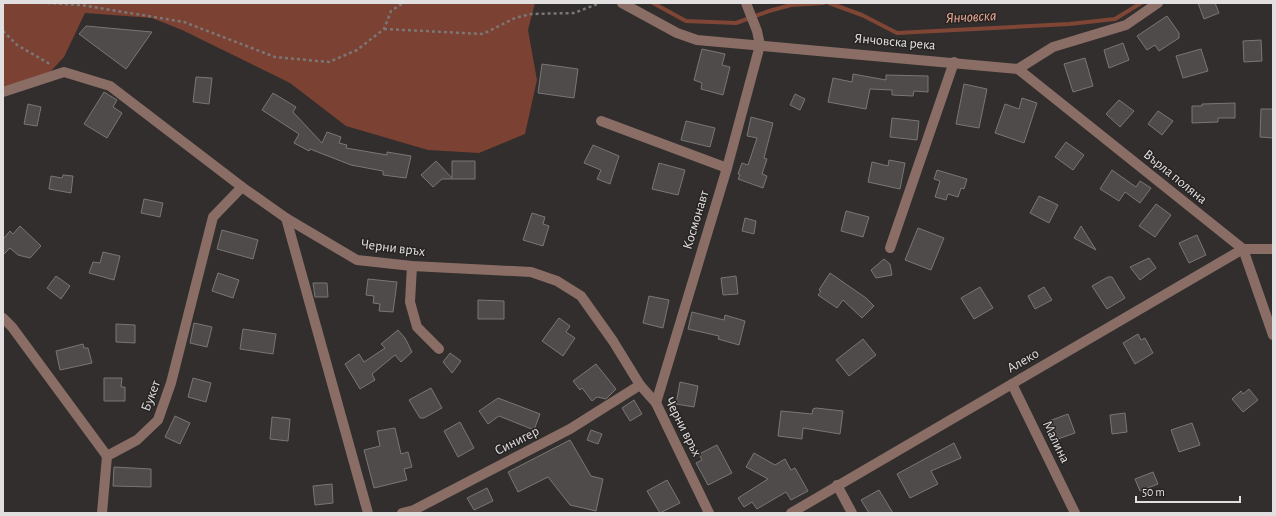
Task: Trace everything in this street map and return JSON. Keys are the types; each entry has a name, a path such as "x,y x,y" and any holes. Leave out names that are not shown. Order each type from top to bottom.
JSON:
{"street":[{"name":"Янчовска река","path":"622,3 677,33 697,40 1018,68"},
{"path":"1018,68 1053,47 1126,25 1158,3"},
{"path":"747,6 755,26 760,45"},
{"name":"Космонавт","path":"656,403 726,168 760,45"},
{"path":"890,248 954,62"},
{"name":"Върла поляна","path":"1018,68 1243,249"},
{"path":"3,92 64,72"},
{"name":"Черни връх","path":"64,72 110,86 242,187 286,218 357,260 412,266 531,272 557,281 581,296 613,341 640,385 656,403 710,513"},
{"path":"601,122 726,168"},
{"name":"Букет","path":"107,456 137,440 158,420 171,383 213,218 242,187"},
{"path":"286,218 368,513"},
{"path":"1273,249 1243,249 1273,336"},
{"name":"Алеко","path":"791,513 1243,249"},
{"path":"412,266 410,302 417,327 439,349"},
{"path":"3,318 12,327 107,456 102,513"},
{"name":"Малина","path":"1012,384 1075,513"},
{"name":"Синигер","path":"402,513 414,510 570,429 640,385"},
{"path":"837,485 852,513"}],"path":[{"path":"47,3 81,5 184,22 275,57 302,61 329,62 357,50 384,29 391,11 403,3"},
{"path":"384,29 483,34 516,18 531,14 574,13 600,3"},
{"path":"3,31 17,45 64,72"}],"shaded area":[{"path":"3,3 535,3 528,30 537,80 525,134 479,153 428,150 346,126 290,83 182,30 152,18 85,13 64,57 38,85 3,93"}],"building":[{"path":"1198,3 1215,3 1219,13 1204,19"},
{"path":"1167,16 1179,33 1179,38 1159,51 1155,45 1147,50 1137,36"},
{"path":"86,26 152,32 126,69 79,34"},
{"path":"1261,40 1262,61 1244,62 1243,41"},
{"path":"1123,43 1129,60 1109,68 1104,50"},
{"path":"702,49 725,54 722,65 730,67 723,95 701,89 702,83 694,80"},
{"path":"1201,49 1208,71 1183,78 1176,56"},
{"path":"1085,58 1093,86 1073,92 1064,64"},
{"path":"542,64 578,69 574,98 538,93"},
{"path":"853,74 886,80 886,75 928,76 928,92 914,91 913,96 892,95 892,90 870,89 866,109 828,102 833,78 852,82"},
{"path":"196,77 212,78 209,104 193,102"},
{"path":"964,84 987,89 979,128 956,124"},
{"path":"104,92 117,100 113,107 122,113 107,138 84,124"},
{"path":"273,93 296,107 293,112 322,143 327,132 341,137 339,143 347,145 346,148 387,155 387,152 411,156 406,178 383,175 383,171 351,165 310,149 309,151 294,143 299,134 262,110"},
{"path":"795,94 805,99 800,110 790,105"},
{"path":"1022,98 1037,103 1024,143 995,133 1005,104 1019,109"},
{"path":"1119,100 1134,111 1120,127 1106,114"},
{"path":"1235,103 1235,118 1218,118 1218,122 1192,123 1192,106 1202,106 1202,104"},
{"path":"28,104 41,107 37,126 24,124"},
{"path":"1261,109 1273,109 1273,138 1260,137"},
{"path":"1158,111 1173,121 1162,135 1148,124"},
{"path":"751,117 773,123 764,158 767,159 762,174 767,176 763,188 738,179 740,175 738,174 742,163 748,165 757,138 747,136"},
{"path":"892,118 919,121 917,140 890,137"},
{"path":"686,121 715,128 710,147 681,140"},
{"path":"1066,142 1084,155 1073,170 1055,157"},
{"path":"593,145 619,156 610,184 597,179 601,170 584,163"},
{"path":"889,160 905,163 900,189 868,182 872,162 888,166"},
{"path":"436,161 452,178 452,161 475,161 475,179 442,179 433,187 421,175"},
{"path":"659,163 685,170 678,195 652,189"},
{"path":"937,170 967,179 964,189 961,188 958,197 948,194 946,200 935,197 940,181 934,179"},
{"path":"1112,170 1136,187 1140,181 1151,188 1140,203 1125,192 1119,201 1100,189"},
{"path":"63,175 73,176 71,193 49,189 51,176 62,178"},
{"path":"1039,196 1058,205 1049,223 1030,213"},
{"path":"144,199 163,203 160,217 141,213"},
{"path":"1156,204 1171,215 1155,237 1139,226"},
{"path":"846,211 869,217 863,237 841,231"},
{"path":"532,213 545,217 543,224 549,226 543,246 523,240"},
{"path":"745,218 756,221 754,234 742,231"},
{"path":"20,226 41,246 30,258 18,255 10,248 3,255 3,239 10,231 13,234"},
{"path":"1081,226 1096,250 1074,238"},
{"path":"918,228 944,238 931,270 905,260"},
{"path":"222,230 258,240 253,259 217,249"},
{"path":"1197,235 1206,255 1189,263 1179,243"},
{"path":"103,252 120,256 114,280 89,273 93,262 100,263"},
{"path":"1149,258 1156,268 1140,280 1130,267"},
{"path":"884,259 890,264 892,275 876,278 871,270"},
{"path":"218,273 239,280 233,298 212,291"},
{"path":"830,273 866,298 874,306 862,318 843,300 837,308 818,295 821,291 819,290"},
{"path":"56,276 70,286 61,299 47,288"},
{"path":"736,276 738,294 723,295 721,278"},
{"path":"1108,277 1112,277 1125,298 1107,309 1092,286"},
{"path":"368,279 397,282 393,312 379,311 380,304 373,303 374,296 366,295"},
{"path":"313,283 327,283 328,297 315,297"},
{"path":"980,287 993,308 974,319 961,298"},
{"path":"1044,287 1052,300 1035,309 1028,296"},
{"path":"649,296 669,300 663,328 643,323"},
{"path":"478,300 504,301 504,319 478,319"},
{"path":"692,312 724,320 725,315 745,321 739,345 718,339 719,336 688,329"},
{"path":"559,318 570,326 566,332 575,338 563,356 542,341"},
{"path":"194,323 212,327 207,347 190,343"},
{"path":"116,324 135,325 135,343 116,342"},
{"path":"243,329 276,334 273,354 240,349"},
{"path":"398,330 405,338 412,352 401,362 395,355 372,374 375,380 360,389 345,364 359,354 364,362 385,348 381,344"},
{"path":"1138,334 1141,340 1145,338 1153,353 1135,364 1123,343"},
{"path":"863,339 876,355 849,376 836,360"},
{"path":"83,344 84,348 88,348 92,363 60,370 56,351"},
{"path":"450,353 461,361 452,373 443,362"},
{"path":"596,364 616,389 606,399 597,397 592,401 582,388 580,390 573,381"},
{"path":"104,378 122,378 121,387 125,387 125,401 104,401"},
{"path":"193,378 211,383 206,402 188,397"},
{"path":"680,382 698,386 694,407 676,404"},
{"path":"431,388 442,408 424,418 420,418 409,400"},
{"path":"1249,389 1258,400 1243,412 1232,399 1241,391 1243,394"},
{"path":"498,398 540,414 534,430 499,416 488,424 479,411"},
{"path":"634,400 642,414 630,421 622,408"},
{"path":"813,409 843,411 840,434 803,428 802,439 778,436 781,411 812,414"},
{"path":"1125,413 1127,432 1112,434 1110,415"},
{"path":"1068,414 1075,433 1055,440 1049,421"},
{"path":"175,416 190,423 180,444 165,437"},
{"path":"272,417 290,419 288,441 270,439"},
{"path":"460,422 474,448 458,457 444,431"},
{"path":"1192,423 1200,445 1179,452 1171,430"},
{"path":"395,428 401,454 408,452 412,467 404,469 407,480 374,488 364,450 380,446 377,431"},
{"path":"591,430 602,434 598,444 587,440"},
{"path":"570,440 591,476 603,479 596,511 570,505 548,477 518,492 508,472"},
{"path":"954,443 961,458 931,471 938,484 910,498 897,474"},
{"path":"717,445 732,473 708,485 696,463 702,460 699,454"},
{"path":"754,453 775,465 785,459 791,470 795,468 808,491 791,500 786,492 757,509 752,502 744,507 738,498 768,479 746,467"},
{"path":"114,467 151,469 151,487 113,486"},
{"path":"1153,472 1158,484 1140,491 1135,479"},
{"path":"667,480 680,503 660,513 647,491"},
{"path":"332,484 333,503 315,505 313,486"},
{"path":"487,488 493,501 474,510 467,498"},
{"path":"879,490 893,513 869,513 861,500"}],"waterway":[{"name":"Янчовска","path":"653,3 686,21 736,23 791,5 824,3"},
{"name":"Янчовска","path":"829,3 862,15 897,33 1069,24 1115,19 1141,3"}]}
